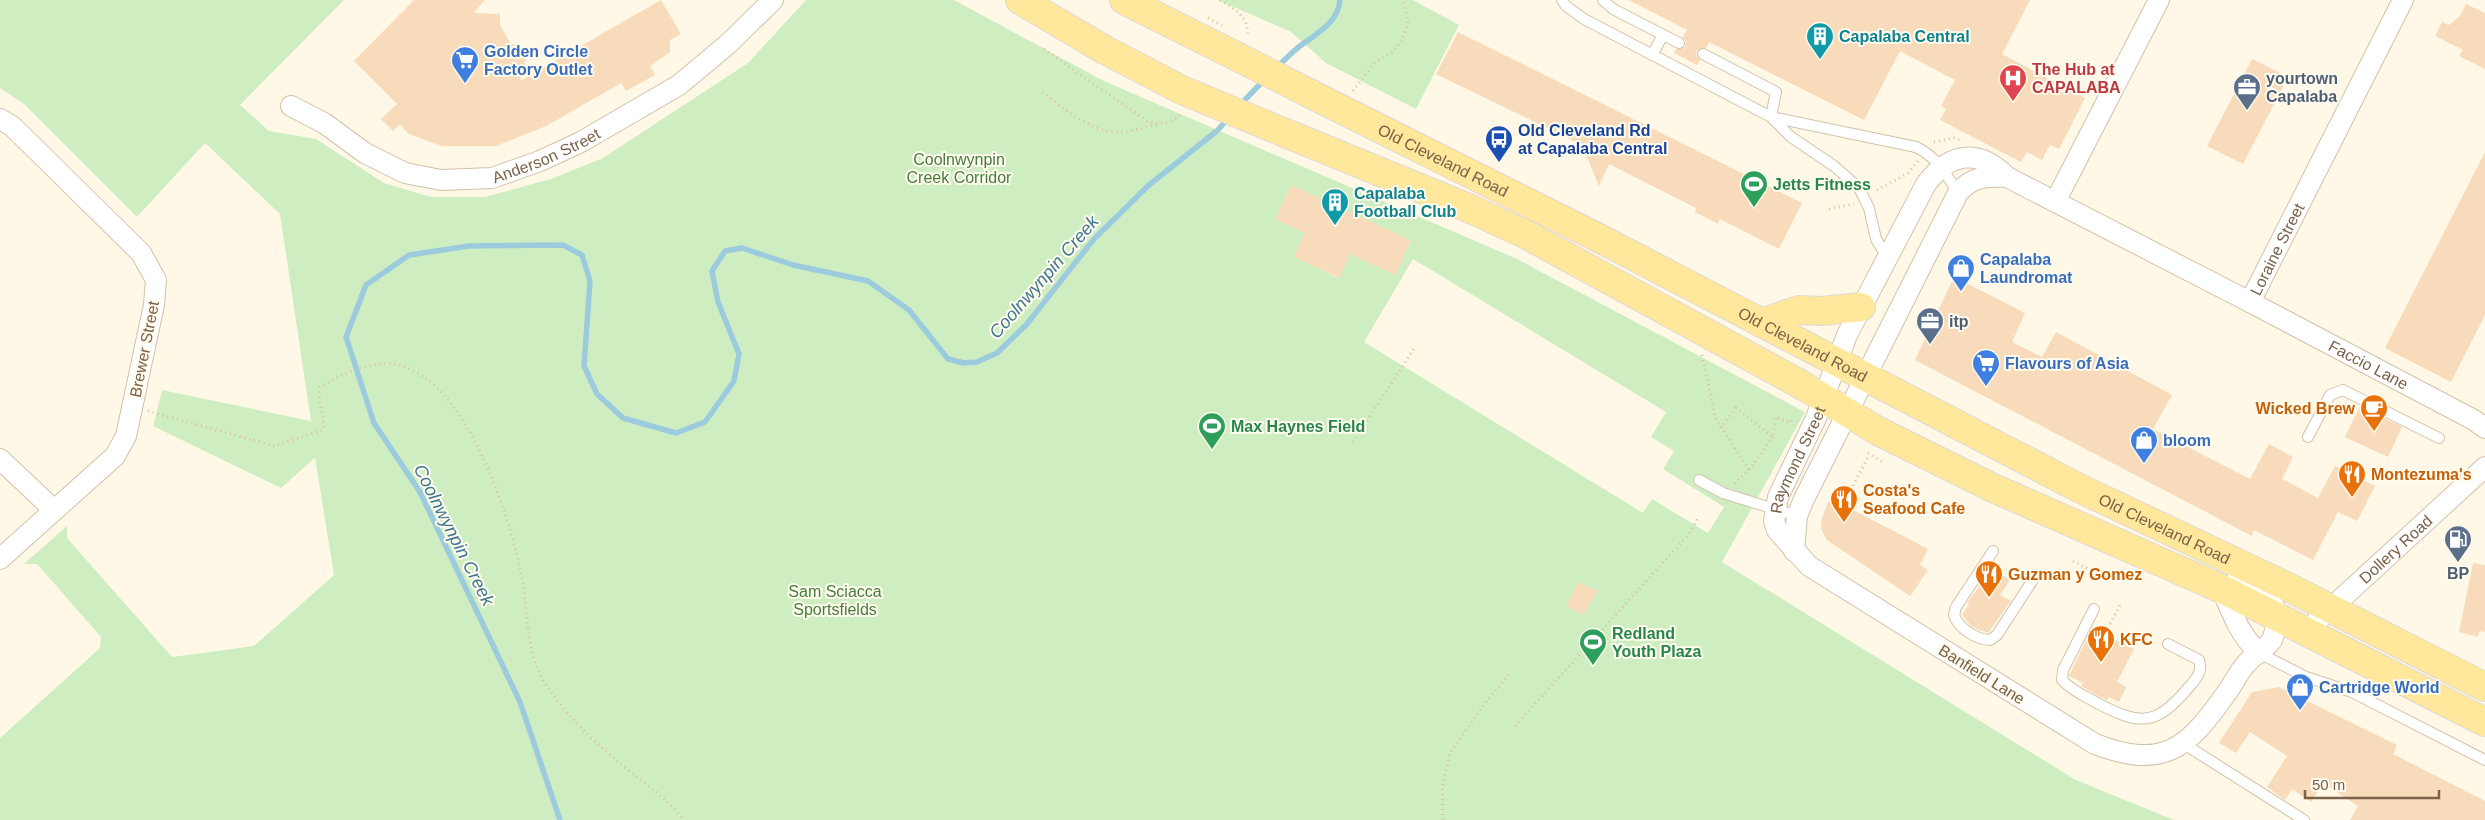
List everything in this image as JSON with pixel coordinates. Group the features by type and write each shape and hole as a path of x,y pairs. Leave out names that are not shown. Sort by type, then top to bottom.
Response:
{"main road":[{"name":"Old Cleveland Road","path":"1020,0 1060,12 1182,90 1473,210 1527,235 1847,414 1977,480 2276,615 2485,722"},
{"name":"Old Cleveland Road","path":"1124,0 1595,236 1836,363 2127,512 2331,609 2485,687"},
{"path":"1761,323 1798,310 1822,311 1861,307"}],"street":[{"name":"Anderson Street","path":"292,106 324,123 365,153 405,173 441,180 492,178 540,162 581,142 679,85 728,44 773,0"},
{"path":"2055,202 2159,0"},
{"name":"Loraine Street","path":"2055,202 2250,302 2403,0"},
{"name":"Brewer Street","path":"0,119 12,126 142,253 156,280 154,305 133,406 126,436 115,456 0,559"},
{"name":"Raymond Street","path":"1794,551 1777,530 1774,521 1775,509 1782,485 1811,429 1836,363 1861,307 1926,184 1941,167 1964,157 1983,160 1996,166 2007,177 2055,202"},
{"name":"Raymond Street","path":"1794,551 1797,516 1958,193 1965,185 1981,177 2007,177"},
{"name":"Faccio Lane","path":"2250,302 2474,420 2485,428"},
{"path":"0,459 54,510"},
{"name":"Dollery Road","path":"2307,630 2485,467"},
{"path":"2127,512 2260,588 2269,597 2276,615"},
{"name":"Banfield Lane","path":"1794,551 1809,566 2096,744 2136,756 2152,755 2184,744 2200,728 2247,662 2272,640 2276,615"},
{"name":"Old Cleveland Road","path":"2222,589 2233,618 2246,640 2259,653"}],"lane":[{"path":"1562,0 1566,6 1584,19 1771,116 1916,147 1926,152 1941,167 1958,193"},
{"path":"1603,0 1612,9 1680,43"},
{"path":"1652,55 1663,35"},
{"path":"1703,54 1776,92 1771,116"},
{"path":"1771,116 1791,137 1834,166 1860,188 1869,208 1876,239 1888,257"},
{"path":"2308,437 2330,395 2342,390 2438,438"},
{"path":"1699,480 1723,494 1797,516"},
{"path":"1993,551 1956,607 1954,615 1961,626 1981,638 1994,638 2036,575"},
{"path":"2094,609 2063,670 2062,680 2069,688 2118,714 2136,719 2159,715 2177,701 2197,677 2201,666 2199,660 2168,644"},
{"name":"Old Cleveland Road","path":"2259,653 2309,678 2352,692 2485,760"},
{"path":"2184,744 2304,820"}],"path":[{"path":"1353,91 1375,62 1391,53 1402,41 1408,22 1403,0"},
{"path":"1044,92 1057,103 1090,124 1114,132 1160,124"},
{"path":"1877,190 1908,174 1920,159"},
{"path":"1829,209 1854,204"},
{"path":"1353,442 1415,347"},
{"path":"1702,352 1715,417 1720,428 1748,470"},
{"path":"133,406 274,446 323,430 325,421 318,394 320,387 334,379 380,363 399,365 422,376 445,397 465,424 485,458 511,534 521,573 530,649 544,682 566,710 598,744 664,797 684,820"},
{"path":"1720,428 1736,408 1773,437"},
{"path":"1723,494 1748,470 1773,437 1776,417 1790,423 1795,416"},
{"path":"1846,498 1868,454"},
{"path":"1515,726 1690,534 1698,518"},
{"path":"2073,561 2100,575"},
{"path":"2103,637 2120,605"},
{"path":"1443,820 1442,788 1450,753 1486,702 1512,672"}],"green space":[{"path":"0,0 344,0 240,105 269,131 316,139 384,183 431,197 485,197 551,179 603,158 748,63 806,0 954,0 1104,81 1517,259 1805,412 1722,562 2076,780 2174,820 0,820 0,738 100,648 101,637 37,564 24,564 67,526 67,538 172,657 254,646 334,575 315,458 281,488 153,426 162,390 311,421 280,214 205,143 137,217 24,104 0,88","holes":["1291,185 1411,241 1395,274 1350,254 1338,278 1294,257 1305,233 1275,219","1413,259 1666,412 1651,437 1674,451 1663,469 1724,507 1708,533 1652,499 1643,513 1364,342"]},
{"path":"1218,0 1413,0 1459,25 1416,109 1326,63 1291,32"}],"building":[{"path":"414,0 485,0 473,13 500,14 500,25 510,43 528,51 520,81 661,0 681,34 670,40 670,52 650,66 655,75 626,91 621,83 546,126 496,146 442,146 409,134 400,124 393,131 381,119 397,104 354,61"},
{"name":"Capalaba Central","path":"1629,0 2030,0 2002,54 2085,98 2059,149 2050,145 2042,160 2027,152 2021,162 1940,120 1946,109 1941,106 1955,80 1900,51 1864,120 1709,42 1706,48 1697,50 1696,55 1700,60 1697,65 1674,53 1676,49 1685,47 1686,42 1683,37 1687,30"},
{"path":"2466,4 2485,13 2485,69 2459,56 2463,50 2435,36 2442,22 2449,25 2460,16"},
{"path":"1458,32 1802,203 1779,249 1720,219 1718,224 1695,212 1696,208 1609,164 1599,186 1582,145 1436,74"},
{"name":"yourtown Capalaba","path":"2252,59 2288,77 2243,164 2207,146"},
{"path":"2485,152 2485,315 2451,382 2385,348"},
{"name":"Capalaba Football Club","path":"1291,185 1411,240 1395,275 1350,254 1339,278 1294,257 1305,233 1275,219"},
{"path":"1954,277 2025,313 2012,342 2042,357 2056,332 2172,395 2153,429 2250,479 2269,444 2293,457 2282,479 2318,498 2335,466 2375,486 2357,521 2338,512 2313,560 2254,530 2252,536 1915,360"},
{"name":"Wicked Brew","path":"2360,406 2402,427 2388,457 2345,437"},
{"path":"1834,500 1928,549 1920,565 1928,570 1910,596 1827,540 1821,529 1822,518 1828,502 1832,504"},
{"path":"2473,563 2485,565 2485,632 2479,631 2478,637 2459,632"},
{"name":"Guzman y Gomez","path":"1993,568 2010,580 2000,595 2011,601 1988,633 1972,627 1962,615 1969,604 1967,603"},
{"path":"1578,582 1597,591 1584,615 1566,606"},
{"name":"KFC","path":"2090,632 2105,638 2108,636 2134,649 2117,682 2126,687 2119,702 2109,697 2107,700 2100,697 2081,686 2083,683 2069,676"},
{"path":"2279,687 2397,745 2393,754 2485,801 2485,820 2350,820 2358,806 2323,783 2311,802 2292,789 2285,800 2267,787 2287,756 2250,732 2236,753 2219,743 2252,692"}],"waterway":[{"name":"Coolnwynpin Creek","path":"1277,67 1297,48 1326,27 1335,15 1340,0"},
{"name":"Coolnwynpin Creek","path":"1239,106 1265,79"},
{"name":"Coolnwynpin Creek","path":"560,820 520,702 420,492 374,423 346,337 366,285 409,255 469,246 563,245 582,255 590,281 584,366 597,394 623,418 676,433 705,422 734,381 739,354 718,302 712,271 725,251 742,248 793,265 868,281 909,310 948,359 964,363 977,362 997,353 1026,325 1094,239 1149,185 1218,130 1229,117"}],"place":[{"name":"Capalaba Central","path":"1820,60"},
{"name":"Golden Circle Factory Outlet","path":"465,84"},
{"name":"The Hub at CAPALABA","path":"2013,102"},
{"name":"yourtown Capalaba","path":"2247,111"},
{"name":"Old Cleveland Rd at Capalaba Central","path":"1499,163"},
{"name":"Jetts Fitness","path":"1754,208"},
{"name":"Capalaba Football Club","path":"1335,226"},
{"name":"Capalaba Laundromat","path":"1961,292"},
{"name":"itp","path":"1930,345"},
{"name":"Flavours of Asia","path":"1986,387"},
{"name":"Wicked Brew","path":"2374,432"},
{"name":"Max Haynes Field","path":"1212,450"},
{"name":"bloom","path":"2144,464"},
{"name":"Montezuma's","path":"2352,498"},
{"name":"Costa's Seafood Cafe","path":"1844,523"},
{"name":"BP","path":"2458,563"},
{"name":"Guzman y Gomez","path":"1989,598"},
{"name":"KFC","path":"2101,663"},
{"name":"Redland Youth Plaza","path":"1593,666"},
{"name":"Cartridge World","path":"2300,711"}],"park label":[{"name":"Coolnwynpin Creek Corridor","path":"959,168"},
{"name":"Sam Sciacca Sportsfields","path":"835,600"}]}
